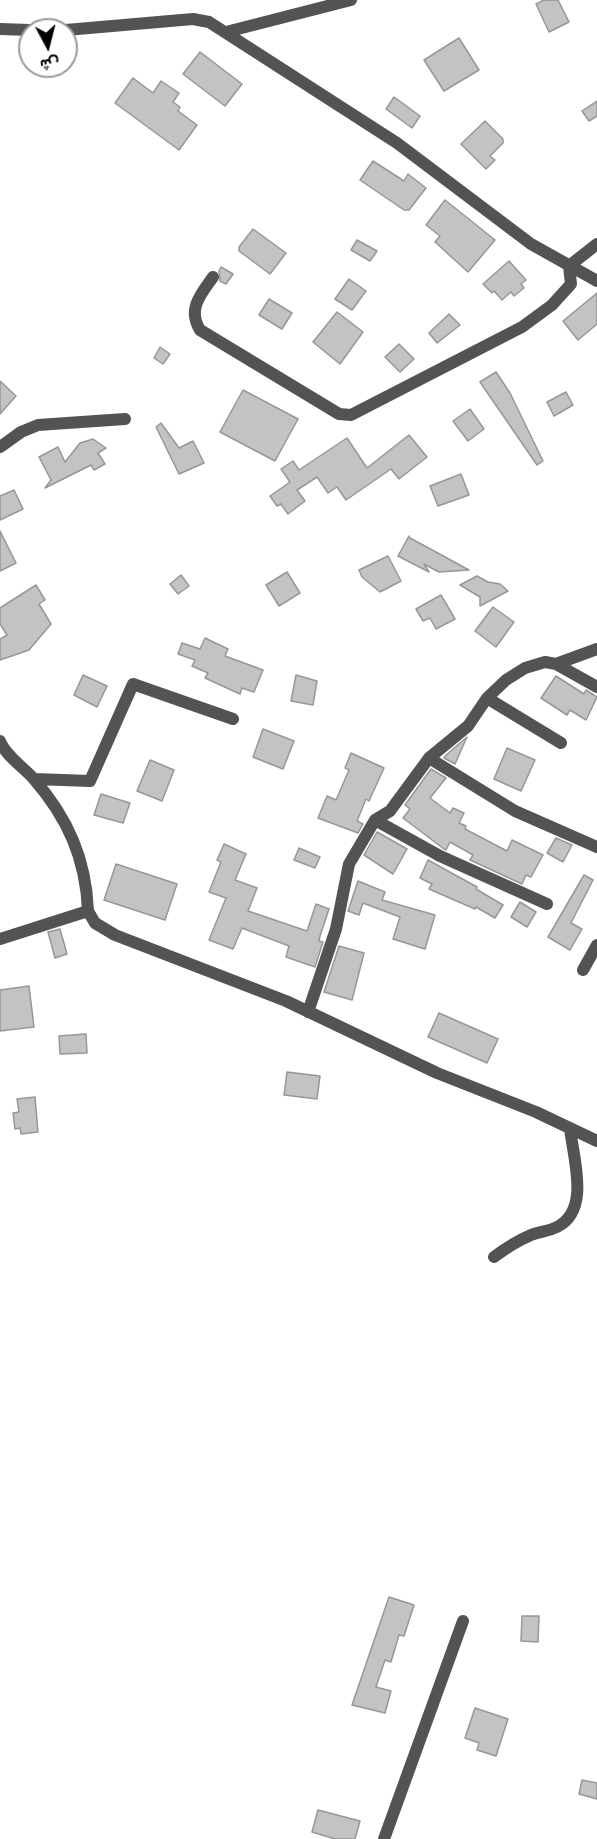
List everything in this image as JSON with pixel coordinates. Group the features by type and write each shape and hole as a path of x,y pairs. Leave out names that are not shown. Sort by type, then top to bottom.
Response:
{"street":[{"path":"225,32 351,0"},
{"path":"78,29 193,19 209,22 398,143 531,244 597,280"},
{"path":"0,29 18,30"},
{"path":"568,266 597,244"},
{"path":"213,278 196,302 194,315 200,330 339,414 351,415 522,327 552,305 571,284 568,266"},
{"path":"0,447 21,432 39,425 125,419"},
{"path":"556,664 597,649"},
{"path":"308,1012 336,929 349,864 375,820 390,811 429,758 468,726 487,698 506,680 525,668 545,662 556,664 597,687"},
{"path":"34,779 90,781 133,684 233,719"},
{"path":"487,698 561,742"},
{"path":"0,741 45,792 76,845 83,865 88,911 95,923 115,935 308,1012 437,1073 597,1141"},
{"path":"429,758 515,811 597,847"},
{"path":"375,820 440,856 547,904"},
{"path":"0,939 88,911"},
{"path":"584,970 597,945"},
{"path":"494,1257 516,1241 556,1228 571,1218 576,1208 577,1190 570,1128"},
{"path":"384,1839 463,1621"}],"building":[{"path":"544,0 558,0 569,22 549,32 536,4"},
{"path":"459,38 479,70 444,91 424,60"},
{"path":"200,52 242,84 225,106 183,74"},
{"path":"133,78 153,93 161,81 179,93 173,102 180,107 178,111 197,125 179,150 115,103"},
{"path":"394,97 420,116 412,128 386,109"},
{"path":"597,101 597,116 589,121 582,111"},
{"path":"485,121 503,139 503,143 490,156 495,160 486,169 461,144"},
{"path":"373,161 404,181 408,174 426,188 409,210 404,210 360,180"},
{"path":"445,200 495,240 468,272 435,242 440,236 426,225"},
{"path":"253,229 286,253 270,274 239,251 239,247"},
{"path":"357,240 377,251 370,261 351,250"},
{"path":"509,261 526,280 521,284 524,288 514,296 511,292 502,300 483,284"},
{"path":"221,267 233,274 226,284 220,281"},
{"path":"349,279 366,291 352,310 335,299"},
{"path":"597,293 597,324 578,340 563,321"},
{"path":"269,299 292,313 282,329 259,315"},
{"path":"337,312 363,332 340,364 313,342"},
{"path":"449,314 460,325 437,343 429,333"},
{"path":"399,344 414,359 400,372 385,357"},
{"path":"160,347 170,354 163,364 154,358"},
{"path":"496,372 510,393 543,461 537,465 480,382"},
{"path":"0,381 16,396 0,414"},
{"path":"243,390 298,419 275,461 220,432"},
{"path":"566,392 573,405 554,416 547,402"},
{"path":"470,409 484,429 468,441 453,421"},
{"path":"161,423 179,448 193,441 204,463 179,474 156,427"},
{"path":"409,435 427,457 399,479 391,469 346,500 337,487 328,493 317,477 297,490 305,501 288,514 281,504 277,506 270,496 290,482 281,469 293,461 299,470 347,438 367,468"},
{"path":"93,439 106,448 98,453 105,464 94,470 91,465 45,488 51,480 39,457 58,447 65,462 80,443"},
{"path":"461,474 469,495 438,506 430,486"},
{"path":"14,490 23,509 0,520 0,496"},
{"path":"0,531 16,563 0,571"},
{"path":"409,536 469,570 439,572 424,564 429,572 398,556"},
{"path":"388,556 401,581 380,592 362,577 359,570"},
{"path":"287,572 300,593 279,606 266,585"},
{"path":"181,575 189,586 178,594 170,584"},
{"path":"477,576 488,582 500,584 508,591 480,606 480,597 460,585"},
{"path":"36,585 45,600 39,604 51,624 29,650 0,660 0,639 7,635 0,624 0,608"},
{"path":"441,595 455,619 436,629 430,618 423,621 416,609"},
{"path":"493,607 514,622 496,647 475,631"},
{"path":"205,638 228,649 225,656 263,670 254,692 242,688 240,694 205,678 208,673 192,666 195,660 178,654 182,643 200,649"},
{"path":"83,675 107,686 97,707 74,695"},
{"path":"296,675 317,681 313,705 291,701"},
{"path":"556,676 584,694 586,690 597,697 586,720 570,710 567,715 541,698"},
{"path":"263,729 294,741 283,769 253,757"},
{"path":"467,737 455,764 444,758 446,755"},
{"path":"507,748 535,760 521,791 494,779"},
{"path":"351,753 384,768 369,801 366,799 357,821 363,824 358,833 318,818 327,796 336,800 349,770 345,768"},
{"path":"150,760 174,770 162,801 137,791"},
{"path":"431,769 446,778 430,798 450,813 453,808 464,813 459,823 466,826 465,829 507,851 512,840 543,855 531,877 526,875 522,884 470,860 473,855 450,842 446,850 403,818 410,809 405,805"},
{"path":"101,794 130,803 123,823 94,815"},
{"path":"377,832 407,849 393,874 364,855"},
{"path":"556,838 572,845 563,862 547,853"},
{"path":"224,844 246,854 235,880 257,888 248,911 307,931 316,904 329,909 320,936 319,941 323,942 315,967 286,957 289,946 242,928 233,949 209,940 226,898 209,892 221,862 217,860"},
{"path":"299,848 320,857 315,868 294,860"},
{"path":"428,860 477,887 476,889 503,905 495,918 476,907 475,909 429,889 432,884 420,878"},
{"path":"116,864 177,884 165,920 104,900"},
{"path":"584,875 593,880 571,923 582,929 570,950 548,937"},
{"path":"358,881 385,892 382,900 435,915 425,949 393,939 400,917 363,903 359,915 348,911"},
{"path":"520,902 536,912 527,927 511,917"},
{"path":"60,929 67,954 55,958 48,932"},
{"path":"339,946 364,953 352,1000 324,992"},
{"path":"29,986 34,1027 0,1031 0,990"},
{"path":"439,1013 498,1039 487,1063 428,1037"},
{"path":"86,1034 87,1053 60,1054 59,1036"},
{"path":"287,1072 320,1076 317,1099 284,1095"},
{"path":"35,1097 38,1132 21,1134 20,1128 15,1129 13,1113 19,1112 17,1099"},
{"path":"389,1597 414,1605 404,1636 399,1635 391,1662 385,1660 376,1687 391,1691 385,1713 352,1705"},
{"path":"522,1616 539,1616 538,1642 521,1641"},
{"path":"475,1708 508,1719 496,1756 477,1750 479,1743 465,1738"},
{"path":"582,1780 597,1783 597,1799 579,1794"},
{"path":"318,1810 360,1821 355,1839 335,1839 312,1832"}]}
